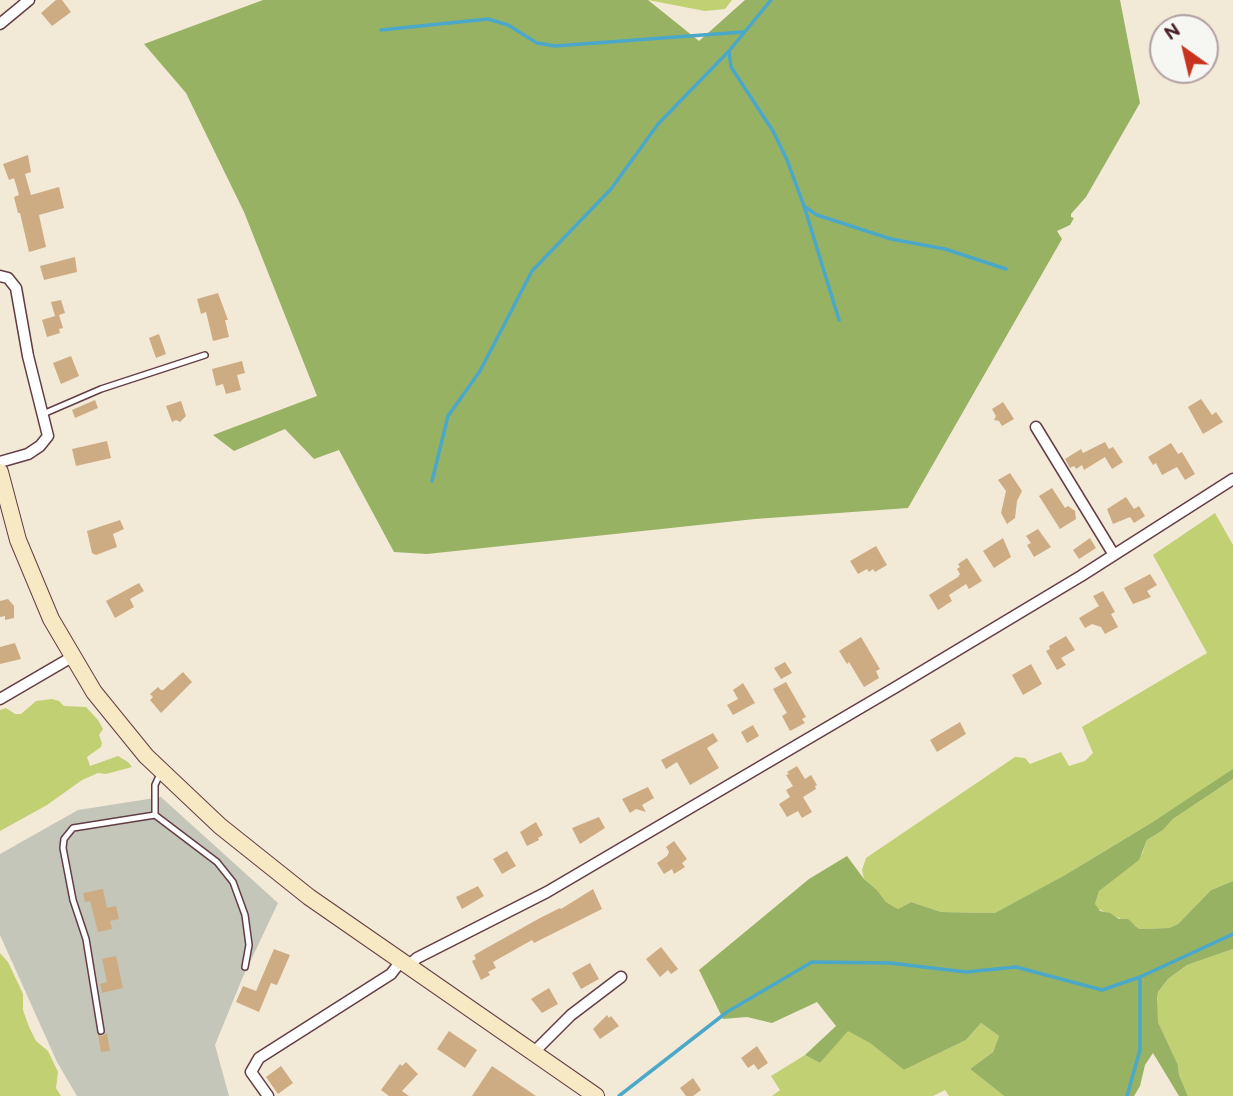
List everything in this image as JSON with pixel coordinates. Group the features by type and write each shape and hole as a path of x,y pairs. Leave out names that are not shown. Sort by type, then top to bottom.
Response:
{"street":[{"path":"0,24 29,0"},
{"path":"0,276 8,278 16,288 27,356 48,436 28,454 0,462"},
{"path":"1036,427 1114,555"},
{"path":"0,472 18,540 30,573 72,657 118,723 161,771 250,851 309,897 596,1096"},
{"path":"268,1096 251,1072 258,1058 404,964 547,892 878,698 1114,555 1233,479"},
{"path":"0,699 72,657"},
{"path":"533,1053 571,1015 621,977"}],"lane":[{"path":"43,414 101,389 205,355"},
{"path":"156,815 155,785 161,771"},
{"path":"102,1031 86,939 73,900 62,848 64,839 73,828 156,815 217,862 233,882 245,915 248,932 245,967"}],"shaded area":[{"path":"161,797 278,903 215,1045 229,1096 77,1096 57,1062 0,935 0,854 78,810"}],"green space":[{"path":"263,0 648,0 699,41 745,0 1120,0 1140,103 1086,197 1071,214 1074,218 1070,225 1057,231 1062,239 908,508 755,519 427,554 394,552 339,450 314,459 285,429 234,451 213,435 317,396 244,212 186,93 144,44"},
{"path":"648,0 732,0 725,9 705,11"},
{"path":"1215,513 1233,545 1233,770 1065,875 996,913 941,912 911,902 898,909 886,902 864,879 862,870 866,858 1015,757 1025,758 1030,764 1061,752 1069,766 1085,761 1093,753 1082,727 1207,653 1153,555"},
{"path":"52,699 64,706 86,707 98,720 103,729 99,735 102,743 101,747 87,757 90,766 118,756 132,767 106,774 98,773 82,780 47,805 0,831 0,710 6,708 15,714 21,714 36,701"},
{"path":"1233,769 1233,779 1147,840 1139,860 1099,891 1095,904 1100,911 1119,919 1128,919 1139,929 1169,928 1178,924 1211,890 1233,881 1233,949 1187,965 1168,979 1158,992 1158,1022 1178,1065 1179,1075 1188,1096 1179,1096 1153,1053 1145,1065 1140,1086 1134,1096 1004,1096 970,1069 993,1052 999,1036 981,1023 966,1040 904,1070 870,1043 848,1031 820,1063 805,1055 836,1026 817,1002 772,1023 747,1017 723,1019 699,970 809,879 847,856 886,902 898,909 911,902 941,912 995,913 1151,823"},
{"path":"1233,779 1233,881 1211,890 1178,924 1169,928 1139,929 1096,908 1099,891 1142,854 1147,840"},
{"path":"1233,949 1233,1096 1188,1096 1179,1075 1178,1065 1158,1022 1158,992 1168,979 1187,965"},
{"path":"0,953 8,962 23,994 23,1010 29,1027 36,1041 48,1051 58,1072 56,1088 61,1096 0,1096"},
{"path":"981,1023 999,1036 993,1052 970,1069 1004,1096 949,1096 945,1090 933,1096 772,1096 780,1090 771,1076 805,1055 820,1063 848,1030 869,1042 904,1070 966,1040"}],"building":[{"path":"56,0 62,0 71,12 52,26 41,13"},
{"path":"28,155 31,172 25,174 31,195 59,187 64,208 39,215 46,247 29,252 14,197 19,195 14,178 9,180 3,164"},
{"path":"75,257 77,272 44,280 40,266"},
{"path":"218,293 228,320 225,320 229,337 213,341 206,312 201,314 197,299"},
{"path":"61,300 65,313 59,315 63,328 59,329 60,333 47,337 42,320 55,316 51,302"},
{"path":"159,334 166,354 156,358 149,338"},
{"path":"71,356 79,376 61,384 53,363"},
{"path":"242,361 245,373 237,375 241,390 226,394 223,384 216,386 212,369"},
{"path":"1201,399 1212,415 1216,412 1223,422 1203,434 1188,407"},
{"path":"95,400 98,408 75,418 72,410"},
{"path":"181,401 186,416 180,422 172,422 166,406"},
{"path":"1003,402 1014,419 1002,426 999,421 994,420 996,416 992,409"},
{"path":"107,441 111,458 76,466 72,449"},
{"path":"1105,442 1109,449 1113,447 1123,462 1112,469 1105,457 1084,470 1082,465 1076,469 1074,466 1070,468 1065,459 1081,449 1083,453"},
{"path":"1171,443 1178,454 1182,452 1195,474 1185,480 1177,467 1162,475 1156,463 1153,465 1148,457"},
{"path":"1010,473 1022,491 1017,501 1015,518 1007,524 1001,513 1006,491 998,480"},
{"path":"1052,488 1065,508 1068,506 1075,511 1076,519 1060,529 1039,496"},
{"path":"1126,497 1134,509 1139,506 1145,516 1134,523 1130,517 1113,524 1107,509"},
{"path":"120,520 124,529 113,534 117,547 96,555 92,553 87,531"},
{"path":"1038,529 1051,547 1034,557 1027,545 1031,543 1026,536"},
{"path":"1003,538 1011,557 994,568 983,551"},
{"path":"1090,538 1096,548 1079,559 1073,550"},
{"path":"876,546 887,565 875,572 873,569 869,572 867,569 858,574 850,561"},
{"path":"967,558 982,581 969,589 966,584 949,595 952,601 938,610 929,595 958,577 958,564"},
{"path":"1150,574 1157,585 1147,591 1151,597 1133,604 1124,588"},
{"path":"139,583 144,591 130,599 134,607 115,618 106,601"},
{"path":"1103,591 1115,612 1111,614 1118,627 1105,634 1101,627 1092,624 1085,628 1079,618 1099,606 1093,596"},
{"path":"8,599 14,606 14,618 5,620 5,616 0,617 0,601"},
{"path":"1066,636 1075,650 1061,658 1066,665 1057,670 1046,651 1050,649 1049,646"},
{"path":"861,637 880,669 876,671 879,678 864,687 839,651"},
{"path":"15,643 21,659 0,664 0,647"},
{"path":"785,662 792,673 781,679 774,668"},
{"path":"1031,664 1042,684 1023,695 1012,675"},
{"path":"183,672 192,682 161,713 150,700 153,697 150,694 158,687 163,690"},
{"path":"786,682 806,717 802,719 805,723 790,731 782,716 787,713 773,689"},
{"path":"743,683 755,703 733,715 727,705 738,699 733,690"},
{"path":"960,722 966,734 937,752 930,740"},
{"path":"753,725 759,736 747,743 741,732"},
{"path":"713,733 718,741 707,748 719,768 690,785 677,762 666,769 661,760"},
{"path":"797,766 805,779 811,775 817,785 816,789 803,797 812,812 802,818 798,811 787,817 779,804 790,797 786,790 793,786 786,775"},
{"path":"648,787 654,798 642,805 646,812 636,809 630,813 622,799"},
{"path":"599,817 605,828 580,844 572,828"},
{"path":"536,822 543,835 527,846 520,832"},
{"path":"674,841 687,859 682,863 685,867 674,874 672,869 664,874 657,863 667,856 669,852 666,847"},
{"path":"507,851 516,866 502,874 493,859"},
{"path":"478,886 484,896 462,909 456,897"},
{"path":"103,889 107,908 116,906 119,919 110,921 112,929 98,932 90,901 85,902 83,893"},
{"path":"593,889 602,909 534,943 532,940 493,962 496,968 481,980 472,961 476,959 474,955"},
{"path":"661,947 678,969 671,974 668,970 660,977 646,959"},
{"path":"274,949 290,955 277,985 271,983 259,1012 236,1002 243,986 256,991"},
{"path":"116,956 123,988 102,993 100,984 107,982 102,959"},
{"path":"590,963 599,979 581,989 572,973"},
{"path":"549,988 558,1004 542,1013 531,999"},
{"path":"607,1015 619,1026 600,1039 593,1029"},
{"path":"449,1031 477,1050 465,1068 437,1049"},
{"path":"107,1033 110,1051 101,1052 98,1035"},
{"path":"757,1046 768,1063 758,1070 754,1064 748,1068 741,1058"},
{"path":"406,1062 418,1074 402,1091 409,1096 389,1096 381,1090 400,1064 402,1066"},
{"path":"281,1066 293,1083 278,1094 266,1077"},
{"path":"492,1066 536,1096 472,1096"},
{"path":"693,1078 701,1090 693,1096 686,1096 680,1088"}],"waterway":[{"path":"432,481 448,416 480,371 532,271 611,189 658,124 729,51 771,0"},
{"path":"381,30 488,19 508,25 537,43 555,46 743,32"},
{"path":"729,52 731,67 773,131 787,160 839,320"},
{"path":"805,207 817,215 891,239 945,249 1006,269"},
{"path":"1127,1096 1140,1050 1140,977 1233,934"},
{"path":"619,1096 727,1012 812,962 890,963 966,972 1016,967 1102,990 1140,977"}]}
